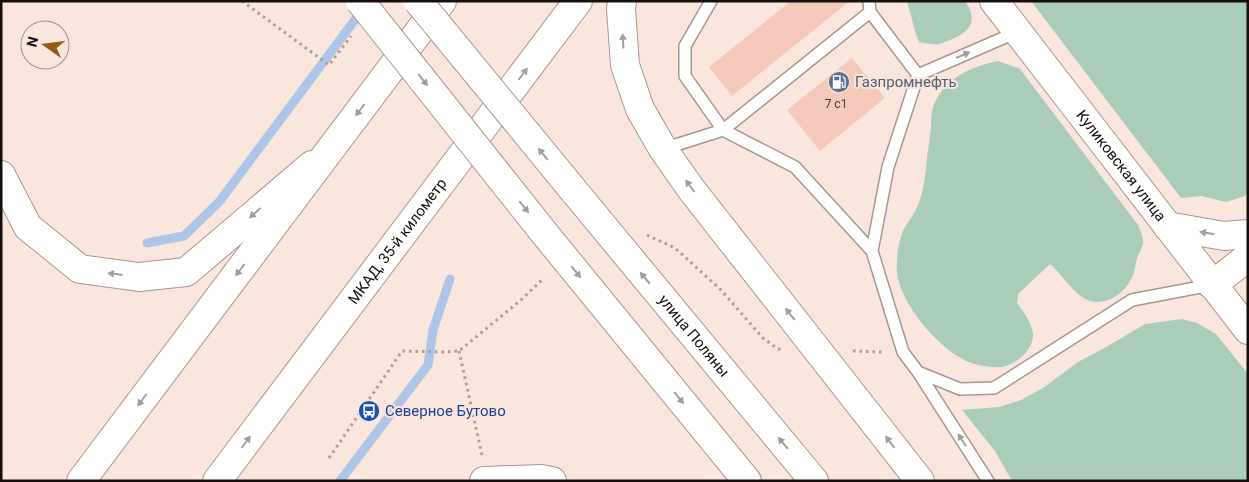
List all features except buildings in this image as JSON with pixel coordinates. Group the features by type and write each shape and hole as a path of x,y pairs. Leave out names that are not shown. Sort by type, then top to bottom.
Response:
{"main road":[{"path":"360,1 545,234 747,481"},
{"name":"улица Поляны","path":"418,1 814,481"},
{"path":"82,481 442,1"},
{"name":"МКАД, 35-й километр","path":"217,481 578,1"},
{"path":"622,1 625,65 640,110 662,149 691,189 920,481"},
{"name":"Куликовская улица","path":"994,1 1248,330"},
{"path":"1,175 28,227 80,269 139,277 186,272 332,148"},
{"path":"1167,226 1224,236 1248,234"},
{"path":"1212,285 1248,257"},
{"path":"486,480 541,479 552,481"}],"lane":[{"path":"712,1 685,46 684,76 723,130 795,167 872,251 903,352 918,372 988,481"},
{"path":"662,149 723,130 870,6 918,74"},
{"path":"872,251 888,167 918,74 1017,32"},
{"path":"918,372 960,388 994,388 1132,300 1212,285"}],"path":[{"path":"242,1 329,65"},
{"path":"329,458 402,351 459,351 521,300 549,273"},
{"path":"459,351 486,480"}],"green space":[{"path":"907,1 965,1 972,20 967,29 957,37 939,44 919,42"},
{"path":"1031,1 1248,1 1248,193 1245,196 1226,202 1201,196 1181,198"},
{"path":"998,61 1020,69 1138,225 1142,234 1143,246 1137,258 1131,280 1115,297 1101,302 1085,299 1075,292 1050,264 1018,294 1017,303 1032,328 1033,337 1029,348 1017,360 1007,365 988,367 963,359 937,340 915,314 906,299 900,285 897,267 901,236 917,208 922,194 933,107 944,88 959,75"},
{"path":"1182,319 1197,323 1216,334 1248,374 1248,481 1012,481 995,451 962,410 999,407 1021,400 1043,388 1078,362 1145,324"}],"waterway":[{"path":"147,243 184,236 219,202 363,9"},
{"path":"340,481 428,365 433,330 450,279"}],"place":[{"name":"Газпромнефть","path":"839,82"},
{"name":"Северное Бутово","path":"369,411"}]}
